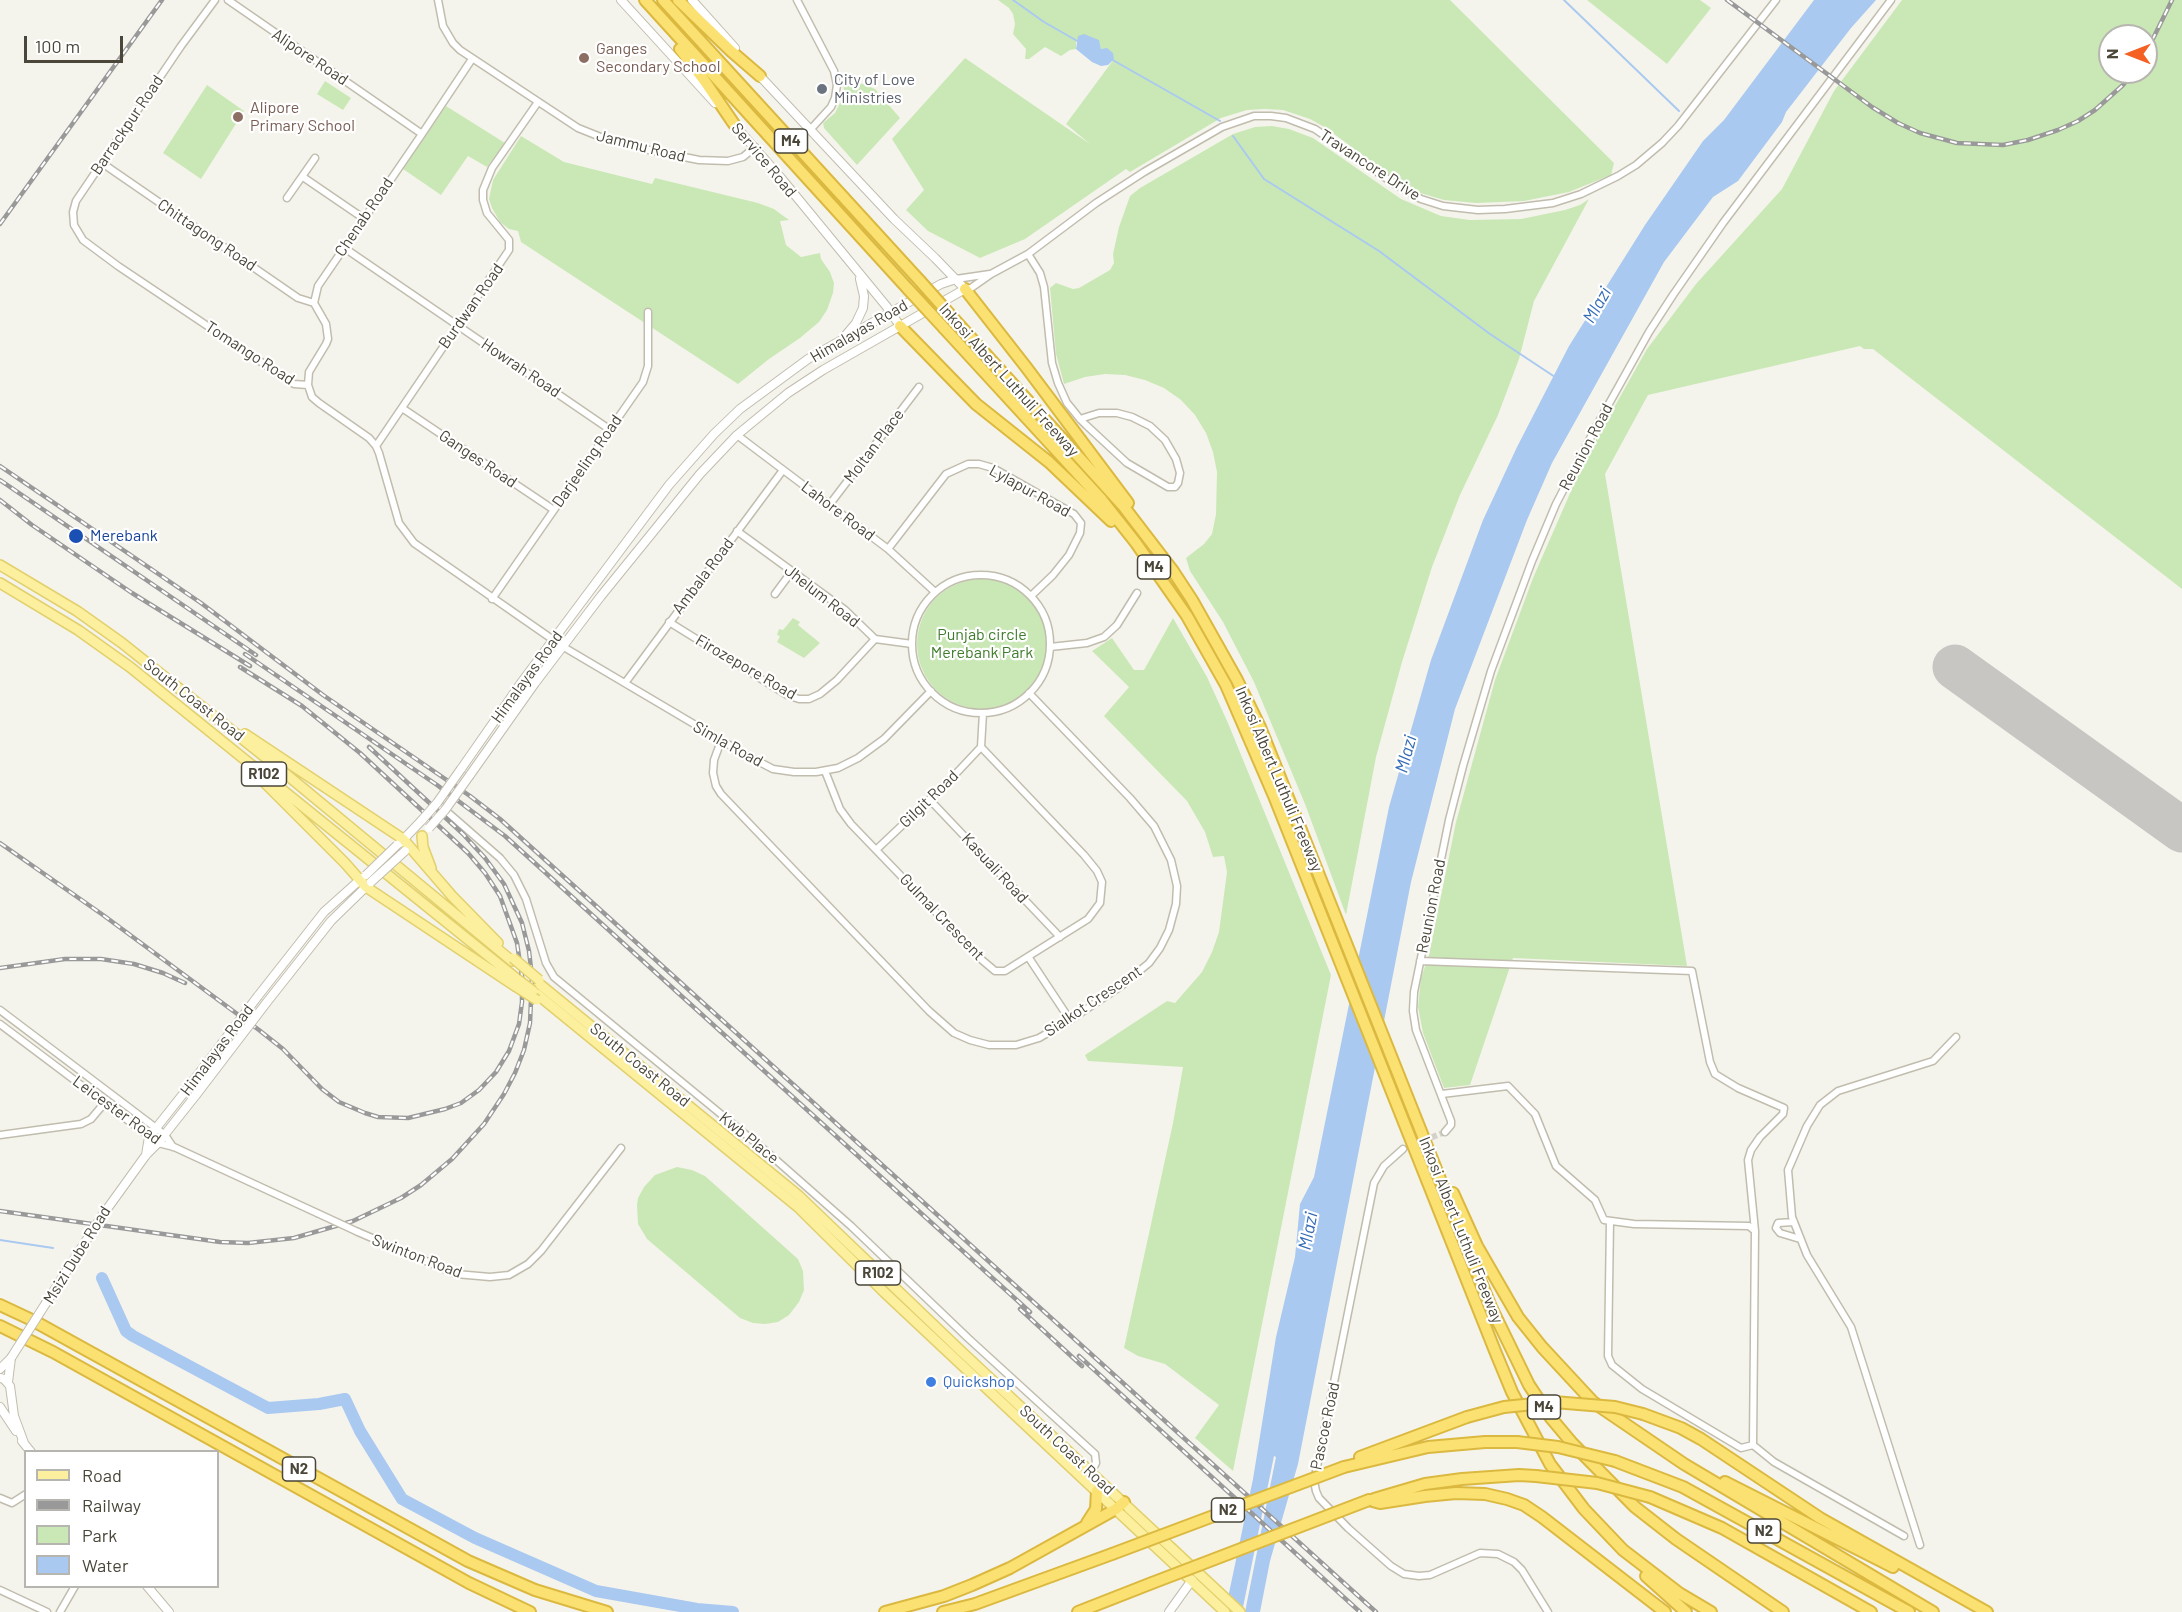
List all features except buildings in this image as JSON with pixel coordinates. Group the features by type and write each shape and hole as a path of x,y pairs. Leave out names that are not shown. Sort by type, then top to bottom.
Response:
{"highway":[{"name":"Inkosi Albert Luthuli Freeway","path":"645,0 1102,500 1182,608 1226,685 1251,740 1495,1351 1531,1430 1550,1464 1584,1509 1623,1550 1679,1593 1711,1612"},
{"name":"Inkosi Albert Luthuli Freeway","path":"663,0 1117,500 1173,571 1211,631 1260,727 1509,1347 1529,1385 1551,1418 1572,1443 1635,1507 1676,1539 1784,1612"},
{"path":"678,0 760,76"},
{"path":"655,11 674,42 734,124"},
{"path":"965,289 1107,474 1173,571"},
{"path":"900,326 976,404 1049,462 1136,543"},
{"path":"1417,1118 1434,1148 1477,1246 1518,1317 1542,1347 1593,1402 1627,1427 1707,1478 1934,1612"},
{"name":"N2","path":"0,1305 32,1320 468,1561 535,1590 607,1612"},
{"name":"N2","path":"0,1326 53,1352 469,1583 530,1612"},
{"path":"1344,1467 1368,1453 1467,1417 1504,1407 1554,1402 1615,1407 1681,1428 1701,1439 1830,1524 1987,1612"},
{"name":"N2","path":"943,1612 975,1604 1344,1467 1428,1447 1516,1442 1558,1447 1615,1461 1683,1487 1909,1612"},
{"name":"N2","path":"1078,1612 1369,1500 1425,1484 1519,1475 1597,1483 1650,1497 1722,1528 1871,1612"},
{"path":"1707,1478 1729,1483 1958,1600 1987,1612"},
{"path":"1085,1526 1096,1509 1097,1491"},
{"path":"1369,1500 1380,1503 1456,1493 1485,1494 1506,1498 1524,1505 1542,1517 1665,1612"},
{"path":"885,1612 944,1596 1010,1568 1120,1506"},
{"path":"1623,1550 1641,1572 1686,1612"}],"main road":[{"name":"South Coast Road","path":"0,565 94,623 170,680 513,960 566,1018 798,1208 1097,1491 1120,1506 1204,1584 1240,1612"},
{"path":"13,591 21,577"},
{"name":"South Coast Road","path":"0,584 78,630 161,692 516,982"},
{"path":"161,692 170,680"},
{"path":"229,727 246,734 400,842 434,874 513,960"},
{"path":"230,747 345,863 366,881 516,982 539,989"},
{"path":"422,836 423,847 434,874"},
{"name":"South Coast Road","path":"539,989 799,1196 1091,1472 1120,1506 1192,1580 1204,1584 1225,1612"}],"street":[{"name":"Barrackpur Road","path":"74,225 73,212 76,201 180,46 215,0"},
{"name":"Alipore Road","path":"228,0 422,134"},
{"name":"Jammu Road","path":"438,0 440,17 447,36 453,43 578,128 639,148 716,162 742,157 755,147"},
{"name":"Service Road","path":"621,0 755,147 891,312 900,326"},
{"path":"692,0 894,219 965,289"},
{"path":"797,0 834,71 837,85 831,106 810,130"},
{"name":"Travancore Drive","path":"1028,254 1096,203 1144,172 1222,127 1257,116 1286,118 1315,129 1407,192 1443,206 1478,210 1505,209 1545,204 1573,197 1618,176 1641,161 1662,143 1685,118 1776,0"},
{"name":"Reunion Road","path":"1420,961 1449,820 1476,718 1505,632 1556,504 1649,332 1673,295 1723,223 1891,0"},
{"name":"Chenab Road","path":"314,303 318,286 472,58"},
{"name":"Burdwan Road","path":"376,446 509,250 509,240 487,213 483,190 492,168 538,102"},
{"path":"287,198 315,158"},
{"name":"Chittagong Road","path":"102,163 298,298 314,303"},
{"path":"303,177 363,218"},
{"name":"Tomango Road","path":"74,225 84,240 118,266 294,384 308,385 312,397 318,403 369,438 376,446"},
{"name":"Howrah Road","path":"344,247 609,429"},
{"path":"1028,254 1040,273 1044,287 1052,363 1067,402 1080,419 1115,453 1139,471 1168,487 1178,483 1180,468 1172,450 1160,435 1145,423 1128,416 1111,413 1093,414 1080,419"},
{"name":"Himalayas Road","path":"149,1137 324,912 408,849 446,810 562,646 700,474 737,435 770,406 804,382 1028,254"},
{"name":"Himalayas Road","path":"158,1143 331,921 437,803 553,640 669,485 706,442 740,409 808,359 941,284 956,279 991,274"},
{"path":"841,340 856,322 863,308 863,287 859,275"},
{"path":"308,385 309,372 327,344 328,336 326,324 314,303"},
{"name":"Darjeeling Road","path":"492,599 639,389 647,371 648,312"},
{"name":"Moltan Place","path":"830,504 919,387"},
{"name":"Ganges Road","path":"402,408 554,510"},
{"name":"Lahore Road","path":"737,435 888,549 935,592"},
{"path":"376,446 399,523 408,536 492,599 553,640"},
{"name":"Lylapur Road","path":"888,549 946,474 969,464 993,468 1074,514 1081,523 1080,533 1069,555 1053,575 1031,596"},
{"name":"Ambala Road","path":"625,683 783,470"},
{"name":"Jhelum Road","path":"737,531 845,610 875,639 912,644"},
{"path":"775,594 792,571"},
{"path":"986,575 1012,582 1031,596 1047,622 1050,647 1049,658 1041,677 1029,693 1012,706 983,713 954,707 931,692 919,674 912,644 919,614 935,592 958,579 986,575"},
{"path":"1050,647 1087,644 1104,637 1117,625 1137,593"},
{"name":"Firozepore Road","path":"669,622 787,694 799,699 815,697 825,690 875,639"},
{"name":"Simla Road","path":"553,640 721,741 773,769 794,772 825,771 844,765 866,753 931,692"},
{"name":"Sialkot Crescent","path":"721,741 714,760 713,773 716,786 721,794 945,1027 970,1041 1002,1046 1022,1043 1039,1038 1070,1020 1121,986 1149,963 1163,943 1172,923 1176,904 1176,881 1168,853 1154,826 1029,693"},
{"path":"981,747 983,713"},
{"name":"Gulmal Crescent","path":"825,771 840,809 851,824 995,971 1005,971 1089,919 1098,908 1102,891 1100,877 1084,855 981,747"},
{"name":"Gilgit Road","path":"877,849 930,800 981,747"},
{"name":"Kasuali Road","path":"930,800 1060,937"},
{"name":"Kwb Place","path":"437,803 500,858 521,886 546,963 554,977 810,1189 1095,1454 1096,1463 1091,1472"},
{"path":"1029,958 1070,1020"},
{"path":"1445,1132 1451,1125 1451,1121 1415,1025 1413,1004 1420,961 1692,970 1710,1062 1715,1074 1738,1088 1784,1108 1783,1114 1760,1137 1751,1150 1748,1160 1755,1231 1753,1445"},
{"name":"Leicester Road","path":"0,1011 165,1135 174,1147"},
{"name":"Leicester Road","path":"0,1024 149,1137 158,1143 174,1147"},
{"path":"24,1042 30,1033"},
{"path":"1920,1545 1851,1327 1807,1255 1794,1222 1788,1170 1807,1126 1820,1105 1838,1090 1933,1061 1956,1037"},
{"path":"1442,1094 1508,1086 1535,1114 1556,1166 1595,1200 1604,1220 1634,1224 1749,1227 1755,1231"},
{"path":"0,1135 75,1126 91,1119 111,1095"},
{"name":"Msizi Dube Road","path":"146,1155 149,1137"},
{"name":"Msizi Dube Road","path":"0,1369 11,1358 102,1216 146,1155 158,1143"},
{"name":"Swinton Road","path":"174,1147 358,1232 456,1274 490,1278 509,1275 528,1264 621,1148"},
{"name":"Pascoe Road","path":"1403,1149 1384,1166 1374,1183 1314,1482 1316,1491 1319,1498 1348,1528 1391,1566 1404,1574 1430,1575 1480,1553 1498,1554 1514,1562 1522,1570 1548,1612"},
{"path":"1610,1221 1608,1356 1612,1365 1642,1389 1741,1448 1753,1445"},
{"path":"1794,1222 1778,1223 1776,1228 1780,1233 1800,1239"},
{"name":"Msizi Dube Road","path":"11,1358 4,1380 10,1391 14,1416 24,1443"},
{"path":"0,1402 7,1398 10,1391"},
{"path":"0,1407 29,1450"},
{"path":"1753,1445 1774,1462 1904,1536"},
{"path":"2,1499 12,1503 24,1495"},
{"path":"1169,1612 1192,1580"},
{"path":"60,1612 74,1588"},
{"path":"148,1588 169,1612"},
{"path":"0,1590 47,1612"}],"green space":[{"path":"998,0 1450,0 1614,163 1611,175 1569,192 1524,201 1476,203 1444,200 1403,185 1326,128 1310,119 1283,110 1247,110 1221,118 1130,172 1126,169 1025,239 980,258 928,231 906,210 924,190 892,139 965,58 1090,144 1066,124 1114,59 1101,49 1100,45 1076,41 1076,49 1061,56 1045,47 1029,59 1025,59 1026,49 1013,34 1015,24 1013,14"},
{"path":"1587,0 1700,0 1711,8 1667,64"},
{"path":"1902,0 2182,0 2182,589 1873,349 1864,349 1860,346 1648,395 1605,474 1687,966 1513,958 1470,1085 1444,1088 1423,1033 1418,1007 1421,978 1429,955 1456,822 1495,680 1533,578 1585,459 1647,349 1696,284 1782,189 1834,91"},
{"path":"325,81 351,98 343,110 317,94"},
{"path":"850,82 875,89 900,118 857,165 824,128 823,123 835,113 843,97 844,84"},
{"path":"207,85 244,111 201,179 163,153"},
{"path":"446,106 505,143 487,167 468,156 441,195 403,169"},
{"path":"1272,126 1289,129 1313,138 1401,199 1441,216 1470,220 1521,219 1565,210 1589,199 1534,301 1519,359 1498,415 1460,495 1432,567 1402,662 1376,757 1346,915 1305,804 1254,682 1223,622 1190,571 1186,558 1204,544 1212,534 1216,514 1217,472 1206,433 1195,415 1181,400 1164,388 1145,380 1125,375 1105,374 1085,377 1064,384 1056,354 1050,288 1056,283 1073,289 1079,288 1110,270 1114,263 1113,254 1119,227 1130,196 1233,134 1255,127"},
{"path":"521,136 564,162 652,184 655,178 774,209 789,220 780,221 786,245 801,257 820,253 821,259 830,272 834,283 827,310 819,322 800,338 738,384 521,242 518,231 509,229 500,222 489,199 493,180"},
{"name":"Punjab circle Merebank Park","path":"982,579 1007,584 1028,598 1042,619 1047,644 1042,669 1028,690 1007,704 982,709 957,704 936,690 922,669 917,644 922,619 936,598 957,584"},
{"path":"793,618 800,622 798,625 820,643 804,658 777,642 780,636 777,635 779,629 783,630"},
{"path":"1173,618 1207,677 1228,723 1331,975 1233,1471 1195,1438 1219,1405 1165,1364 1138,1356 1124,1348 1183,1067 1088,1061 1085,1055 1167,1001 1175,1003 1202,972 1219,932 1227,872 1224,856 1213,857 1205,832 1187,801 1104,716 1129,687 1092,651 1112,638 1134,670 1144,670"},
{"path":"677,1167 705,1176 798,1259 803,1271 804,1290 799,1302 789,1315 778,1322 765,1324 753,1323 740,1318 647,1239 638,1224 638,1198 655,1175"}],"water":[{"name":"Mlazi","path":"1814,0 1876,0 1851,28 1786,112 1782,122 1738,181 1713,197 1664,262 1552,463 1527,520 1455,709 1411,882 1298,1464 1270,1561 1260,1612 1245,1612 1276,1457 1274,1456 1242,1612 1225,1612 1253,1479 1276,1337 1295,1257 1300,1204 1314,1177 1389,807 1431,660 1483,520 1517,447 1569,346 1645,225 1703,141 1724,120"},
{"path":"1084,34 1099,40 1101,49 1107,48 1113,53 1114,59 1108,65 1101,66 1092,62 1076,49 1078,36"}],"waterway":[{"path":"1013,0 1044,22 1079,42"},
{"path":"1564,0 1679,111"},
{"path":"1111,59 1220,121"},
{"path":"1233,136 1264,179 1379,251 1490,334 1555,377"},
{"path":"0,1240 53,1248"},
{"path":"102,1278 126,1331 268,1408 319,1404 345,1399 360,1431 402,1499 475,1538 596,1591 697,1609 733,1612"}],"runway":[{"path":"1955,667 2182,830"}],"tunnel":[{"path":"1423,1141 1445,1132"}],"railway":[{"path":"0,224 162,0"},
{"path":"1727,0 1872,107 1920,133 1957,143 2003,145 2058,130 2095,110 2124,84"},
{"path":"2158,29 2172,0"},
{"path":"0,466 201,603 323,695 500,819 1376,1612"},
{"path":"0,480 256,655"},
{"path":"0,500 32,525 132,593 250,666"},
{"path":"245,654 437,785 505,836 1030,1312"},
{"path":"0,843 103,915 259,1030 283,1049 322,1089 339,1102 378,1117 408,1118 461,1103 479,1090 496,1072 509,1051 519,1024 522,1002 522,976 517,943 500,896 468,853 360,753 302,706 240,667"},
{"path":"0,1211 220,1242 248,1243 294,1238 353,1221 401,1198 421,1185 452,1159 484,1124 515,1073 524,1050 530,1023 532,977 522,923 504,884 485,858 463,834 369,747"},
{"path":"0,968 65,959 101,959 134,964 185,983"},
{"path":"1020,1309 1082,1366"},
{"path":"1079,1356 1360,1612"}],"place":[{"name":"Ganges Secondary School","path":"584,58"},
{"name":"City of Love Ministries","path":"822,89"},
{"name":"Alipore Primary School","path":"238,117"},
{"name":"Merebank","path":"76,536"},
{"name":"Quickshop","path":"931,1382"}]}
